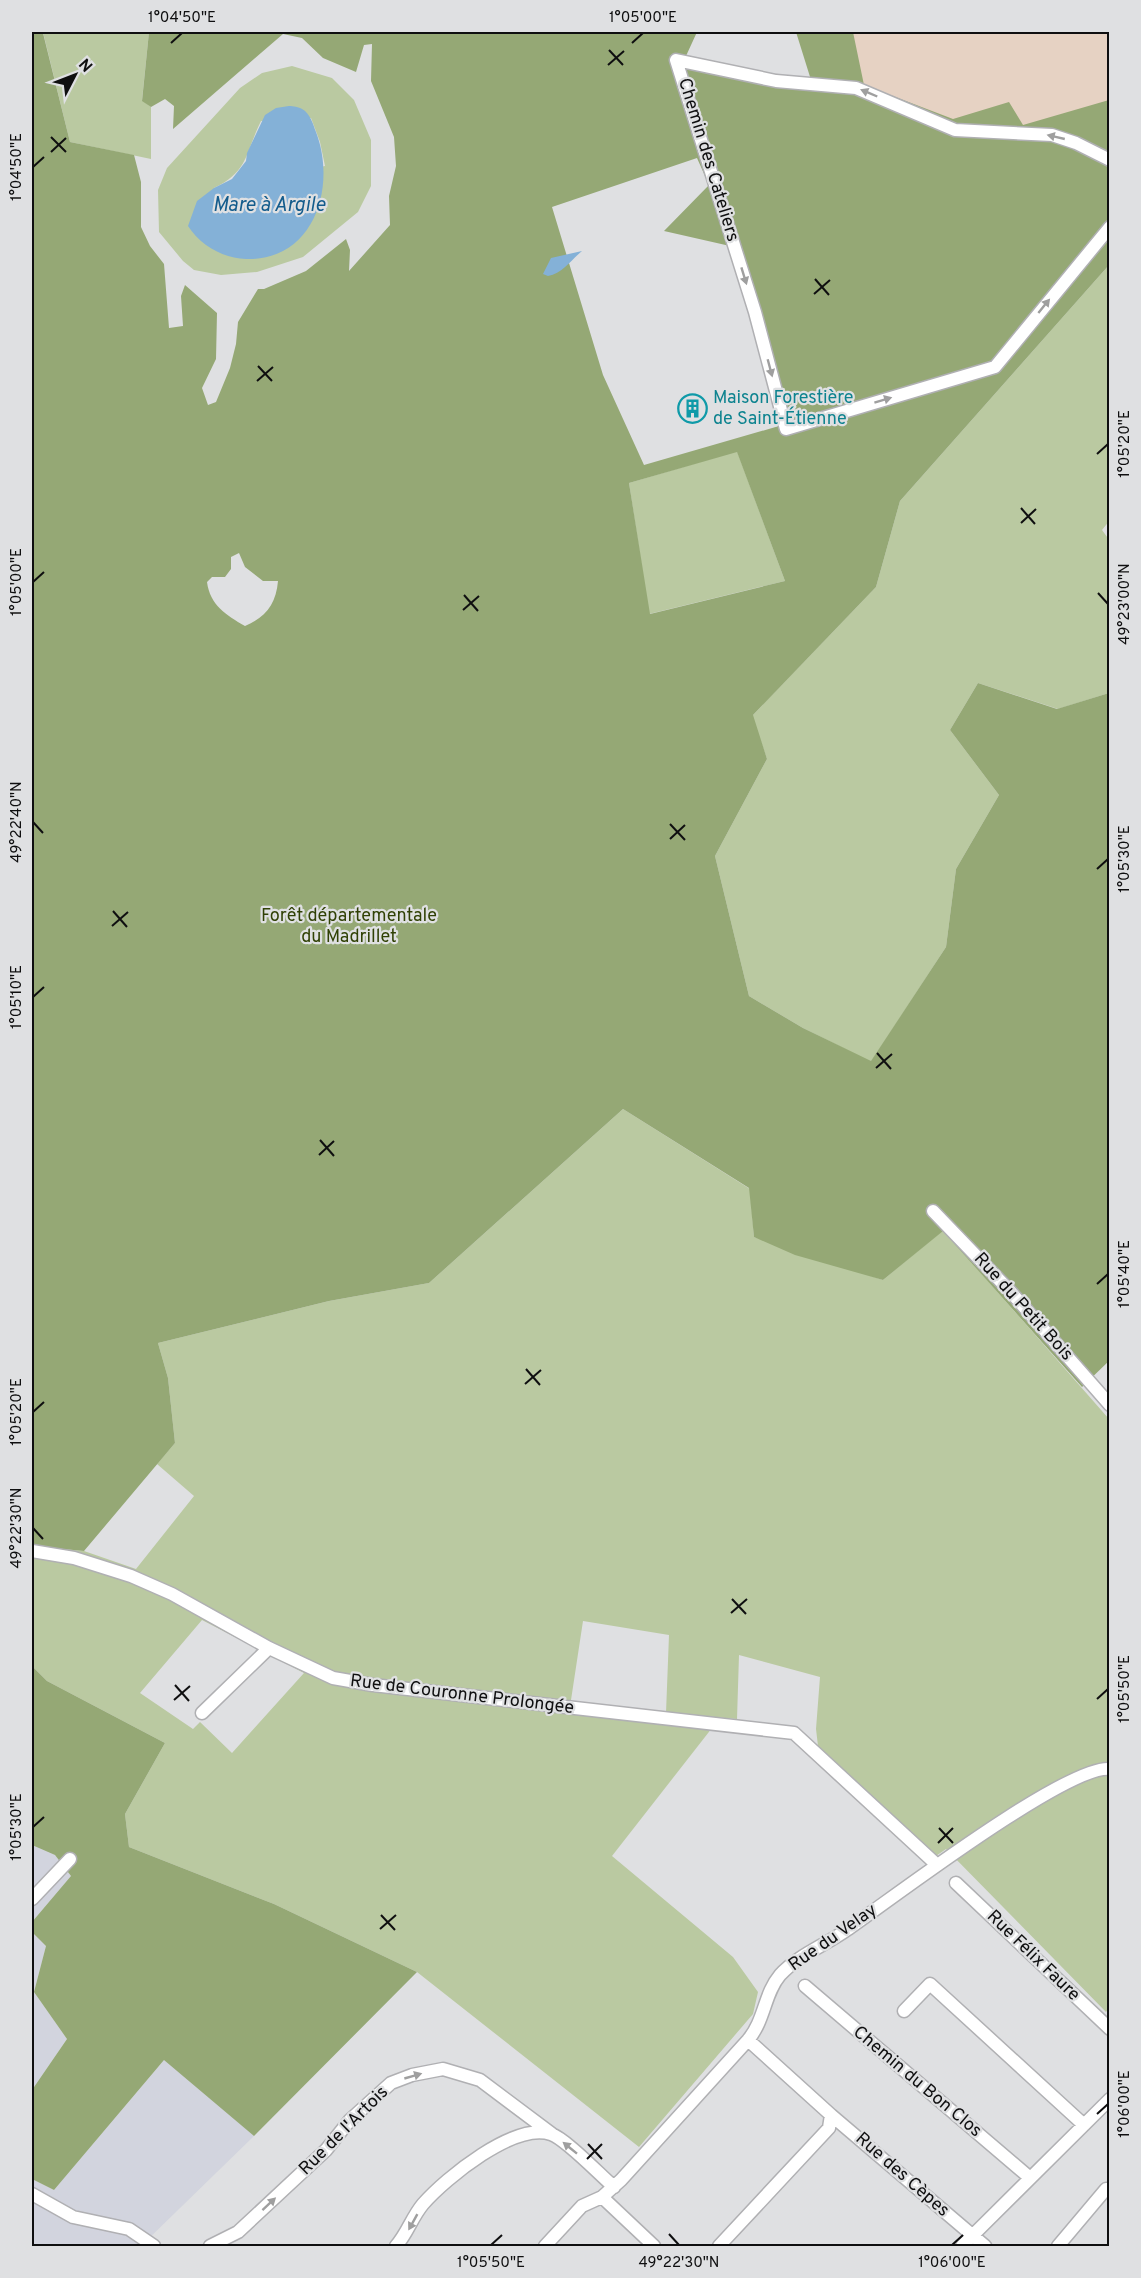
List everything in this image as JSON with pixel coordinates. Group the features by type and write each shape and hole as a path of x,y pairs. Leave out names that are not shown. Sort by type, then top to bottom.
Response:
{"street":[{"name":"Chemin des Cateliers","path":"1110,160 1076,143 1052,135 955,130 856,88 776,81 676,60 755,312 786,429 995,367 1110,227"},
{"name":"Rue du Petit Bois","path":"933,1211 1009,1290 1110,1405"},
{"name":"Rue de Couronne Prolongée","path":"32,1551 74,1558 131,1576 172,1594 269,1648 333,1678 794,1733 936,1864"},
{"path":"202,1713 269,1648"},
{"name":"Rue du Velay","path":"545,2247 582,2206 602,2197 614,2187 748,2040 763,2018 772,1988 780,1976 936,1864 1077,1777 1106,1768"},
{"path":"32,1899 70,1859"},
{"name":"Rue Félix Faure","path":"956,1883 1110,2029"},
{"path":"904,2011 930,1984 1083,2125"},
{"name":"Chemin du Bon Clos","path":"805,1986 1029,2177"},
{"name":"Rue des Cèpes","path":"748,2040 831,2115 985,2247"},
{"name":"Rue de l'Artois","path":"210,2247 227,2243 326,2150 350,2120 391,2083 412,2075 443,2069 480,2080 552,2134 614,2187"},
{"path":"963,2247 1029,2177 1110,2099"},
{"path":"720,2246 829,2128 831,2115"},
{"path":"396,2247 422,2206 458,2172 496,2146 534,2132 552,2134"},
{"path":"1058,2247 1106,2189 1110,2189"},
{"path":"32,2193 73,2217 129,2229 154,2247"},
{"path":"602,2197 654,2247"}],"shaded area":[{"path":"848,32 1109,32 1109,104 1024,128 953,120 863,86"},
{"path":"32,1845 55,1855 71,1876 32,1922"},
{"path":"32,1932 46,1946 34,1992 67,2039 32,2090"},
{"path":"165,2059 254,2136 142,2245 32,2246 32,2179 54,2190"}],"green space":[{"name":"Forêt départementale du Madrillet","path":"32,32 46,32 43,33 70,142 134,155 141,182 141,227 150,246 164,264 169,328 183,326 181,296 185,285 217,313 216,359 202,388 208,405 216,402 230,368 238,322 258,289 264,289 306,271 346,239 350,250 349,271 390,225 389,196 396,166 394,137 371,81 372,44 364,45 356,72 323,58 302,38 283,34 173,129 174,106 165,99 151,107 142,101 149,32 697,32 686,56 777,76 811,80 796,32 853,32 864,85 953,119 1009,102 1023,125 1109,100 1109,265 900,501 876,587 753,715 767,759 715,856 749,996 803,1028 871,1061 946,947 956,869 999,795 950,730 978,683 1057,709 1109,693 1110,1360 1082,1387 943,1231 883,1280 795,1255 754,1237 749,1188 623,1109 429,1283 329,1301 158,1343 168,1378 175,1443 84,1551 32,1546","holes":["697,158 709,185 664,231 730,246 757,337 779,426 644,465 603,375 552,207","737,452 785,581 650,614 629,483","239,553 245,567 263,581 278,581 269,609 245,626 225,613 215,603 207,582 212,577 225,577 231,569 231,557"]},
{"path":"43,32 149,32 142,100 151,107 151,159 70,142"},
{"path":"292,66 332,78 354,100 371,140 371,186 358,212 303,257 257,272 221,275 194,270 183,261 159,232 158,190 167,168 240,88 262,73","holes":["311,118 320,142 325,166 214,188 225,182 240,168 261,121"]},
{"path":"1109,265 1110,520 1102,530 1110,541 1109,693 1058,709 978,683 950,730 999,795 956,869 946,947 871,1062 803,1028 749,996 715,856 767,759 752,716 876,587 900,501"},
{"path":"737,451 785,581 649,614 629,483"},
{"path":"623,1109 750,1189 754,1237 883,1280 943,1230 1109,1419 1109,2008 1106,2012 946,1849 933,1858 818,1746 816,1729 820,1677 739,1655 737,1719 666,1713 669,1635 583,1621 571,1700 572,1714 712,1728 612,1856 733,1957 758,1992 753,2014 639,2147 417,1972 274,1904 129,1847 125,1814 165,1743 47,1681 32,1666 32,1546 84,1551 136,1569 194,1496 157,1464 175,1443 168,1378 158,1343 329,1301 429,1283","holes":["202,1620 304,1673 232,1753 200,1722 193,1729 140,1693"]},
{"path":"32,1666 47,1681 165,1743 125,1814 129,1847 274,1904 417,1972 254,2136 164,2060 54,2190 32,2179 32,2090 67,2039 34,1992 46,1946 32,1932 32,1922 71,1876 55,1855 32,1845"}],"water":[{"name":"Mare à Argile","path":"289,106 301,108 309,116 322,153 321,197 314,217 304,234 289,248 269,256 246,259 213,250 188,226 197,201 214,188 232,179 246,161 247,153 265,115 276,108"},
{"path":"582,251 558,272 548,276 543,274 551,258"}],"place":[{"name":"Maison Forestière de Saint-Étienne","path":"692,408"}]}
